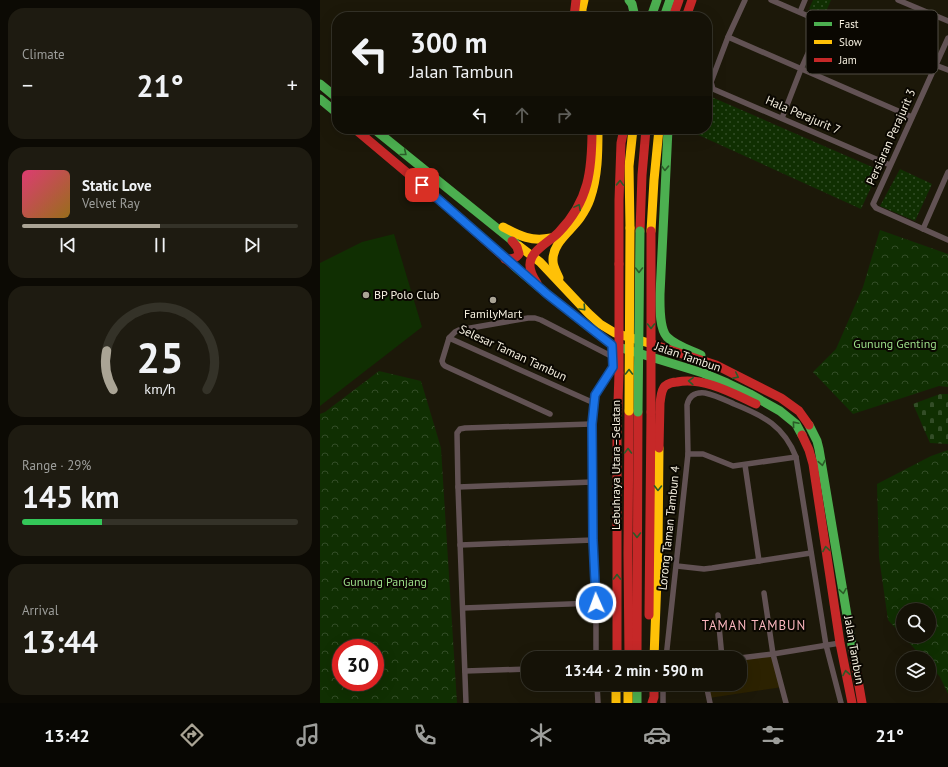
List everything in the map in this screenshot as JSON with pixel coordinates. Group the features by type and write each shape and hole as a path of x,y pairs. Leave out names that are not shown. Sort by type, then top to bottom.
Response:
{"main road":[{"path":"574,12 576,0"},
{"path":"582,12 584,0"},
{"path":"630,0 634,12"},
{"path":"653,12 657,0"},
{"path":"666,12 670,0"},
{"path":"675,12 679,0"},
{"path":"688,12 692,0"},
{"path":"691,12 692,0"},
{"path":"320,84 332,94"},
{"path":"320,99 332,105"},
{"path":"320,99 332,110"},
{"name":"Jalan Tambun","path":"361,134 546,294 612,345 715,378 750,394 780,411 796,424 809,450 813,464 840,643 852,703"},
{"path":"369,134 383,147 389,158"},
{"name":"Jalan Tambun","path":"380,134 472,209 532,255 600,324 615,333 661,346 716,365 781,398 799,411 808,422 817,441 822,464 862,703"},
{"path":"546,294 534,278 531,271 530,263 532,255 559,232 575,213 583,197 587,186 592,134"},
{"path":"564,288 555,270 553,258 554,252 561,240 581,217 590,200 596,170 598,134"},
{"path":"616,651 619,200 622,134"},
{"name":"Lebuhraya Utara–Selatan","path":"632,134 629,172 637,651"},
{"name":"Lebuhraya Utara–Selatan","path":"629,651 628,554 642,175 646,134"},
{"path":"649,651 651,231 655,159 658,134"},
{"path":"667,134 660,304 661,323 667,337 707,357 716,365"},
{"path":"472,209 529,239 543,240 553,238"},
{"path":"505,259 512,260 519,254 517,248 507,235"},
{"path":"654,651 658,551 660,403 663,389 666,384 677,381 694,381 724,390 767,408 780,411"},
{"path":"616,691 616,703"},
{"path":"628,691 628,703"},
{"path":"637,691 637,703"},
{"path":"649,691 650,703"},
{"path":"650,703 654,696 654,691"}],"street":[{"path":"745,0 728,37 806,71"},
{"path":"772,0 806,15"},
{"path":"800,12 805,0"},
{"path":"898,0 922,10"},
{"path":"938,17 948,21"},
{"name":"Hala Perajurit 7","path":"712,79 728,37"},
{"name":"Persiaran Perajurit 3","path":"938,60 948,38"},
{"path":"782,118 806,58"},
{"path":"938,66 948,70"},
{"path":"813,74 912,117"},
{"name":"Persiaran Perajurit 3","path":"923,229 876,208 874,202 932,74"},
{"name":"Hala Perajurit 7","path":"712,86 713,89 890,165"},
{"path":"948,172 946,183 923,229 948,240"},
{"name":"Selesar Taman Tambun","path":"594,403 449,338 459,330 534,318 549,324 613,357"},
{"path":"449,338 442,362 445,366 550,414"},
{"path":"596,651 592,424 595,395 613,367 612,345"},
{"name":"Lorong Taman Tambun 4","path":"667,651 688,454 687,405 689,399 693,394 701,392 705,393 748,410 771,422 785,436 796,458"},
{"path":"466,703 457,433 460,429 465,428 592,424"},
{"path":"688,454 703,454 732,466 796,458 826,645 841,703"},
{"path":"745,465 759,561"},
{"path":"458,487 592,482"},
{"path":"460,545 593,540"},
{"path":"677,566 704,569 811,553"},
{"path":"764,593 773,654 786,703"},
{"path":"463,608 596,603"},
{"path":"718,615 721,651"},
{"path":"747,657 840,643"},
{"path":"465,671 521,669"},
{"path":"597,691 598,703"},
{"path":"663,691 663,703"},
{"path":"707,691 710,703"}],"shaded area":[{"path":"772,654 783,687 709,698 708,691 747,691 747,657"}],"green space":[{"path":"813,0 831,0 827,10 809,9"},
{"path":"712,97 879,170 861,209 696,134 712,134"},
{"path":"900,169 932,184 915,221 880,206"},
{"name":"Gunung Genting","path":"880,230 948,254 948,387 939,386 853,414 813,372 836,349 863,287"},
{"name":"BP Polo Club","path":"394,234 422,327 320,406 320,263 362,242"},
{"name":"Gunung Panjang","path":"379,371 421,381 441,448 457,703 320,703 320,414 325,412"},
{"path":"940,394 948,394 948,444 930,443 913,404"},
{"path":"948,450 948,694 940,677 936,672 936,651 917,651 909,643 936,643 936,603 896,603 896,629 888,620 879,557 877,484 931,456"}],"traffic: fast":[{"path":"629,0 632,4 634,12"},
{"path":"653,12 657,0"},
{"path":"666,12 670,0"},
{"path":"320,84 332,94"},
{"path":"320,99 332,109"},
{"path":"380,134 519,246"},
{"path":"668,134 660,294 661,323 667,337 683,348 701,355"},
{"path":"638,412 640,231"},
{"path":"514,266 612,345 703,373 727,383 780,411 796,424 802,435"},
{"path":"809,425 817,441 819,449 853,651"},
{"path":"637,691 637,703"}],"traffic: slow":[{"path":"582,12 584,0"},
{"path":"559,278 553,261 554,255 559,243 580,218 590,199 596,173 598,134"},
{"path":"630,228 629,166 632,134"},
{"path":"651,231 659,134"},
{"path":"503,227 532,239 551,238"},
{"path":"629,411 630,228"},
{"path":"519,246 540,262 600,324 615,333 652,344"},
{"path":"654,651 658,551 659,448"},
{"path":"616,691 616,703"},
{"path":"628,691 628,703"}],"traffic: jam":[{"path":"575,12 576,0"},
{"path":"675,12 679,0"},
{"path":"688,12 692,0"},
{"path":"361,134 443,203 514,266"},
{"path":"537,283 530,267 532,257 534,253 556,235 569,220 583,197 587,184 591,158 592,134"},
{"path":"619,264 619,200 621,143 623,134"},
{"path":"640,231 642,175 646,134"},
{"path":"651,231 651,412"},
{"path":"505,259 515,258 519,254 517,247 512,241"},
{"path":"619,264 619,373"},
{"path":"652,344 716,365 781,398 799,411 809,425"},
{"path":"617,651 617,432 619,373"},
{"path":"659,448 661,396 665,386 670,383 687,381 708,384 728,391 756,404"},
{"path":"629,411 629,651"},
{"path":"637,651 638,412"},
{"path":"649,615 651,412"},
{"path":"802,435 809,450 813,464 840,643 852,703"},
{"path":"853,651 862,703"},
{"path":"652,703 654,691"}],"place":[{"name":"BP Polo Club","path":"366,295"},
{"name":"FamilyMart","path":"493,300"}],"district":[{"name":"TAMAN TAMBUN","path":"754,625"}],"route":[{"path":"422,185 505,259 612,345 613,367 595,395 592,424 593,540 596,603"}]}
